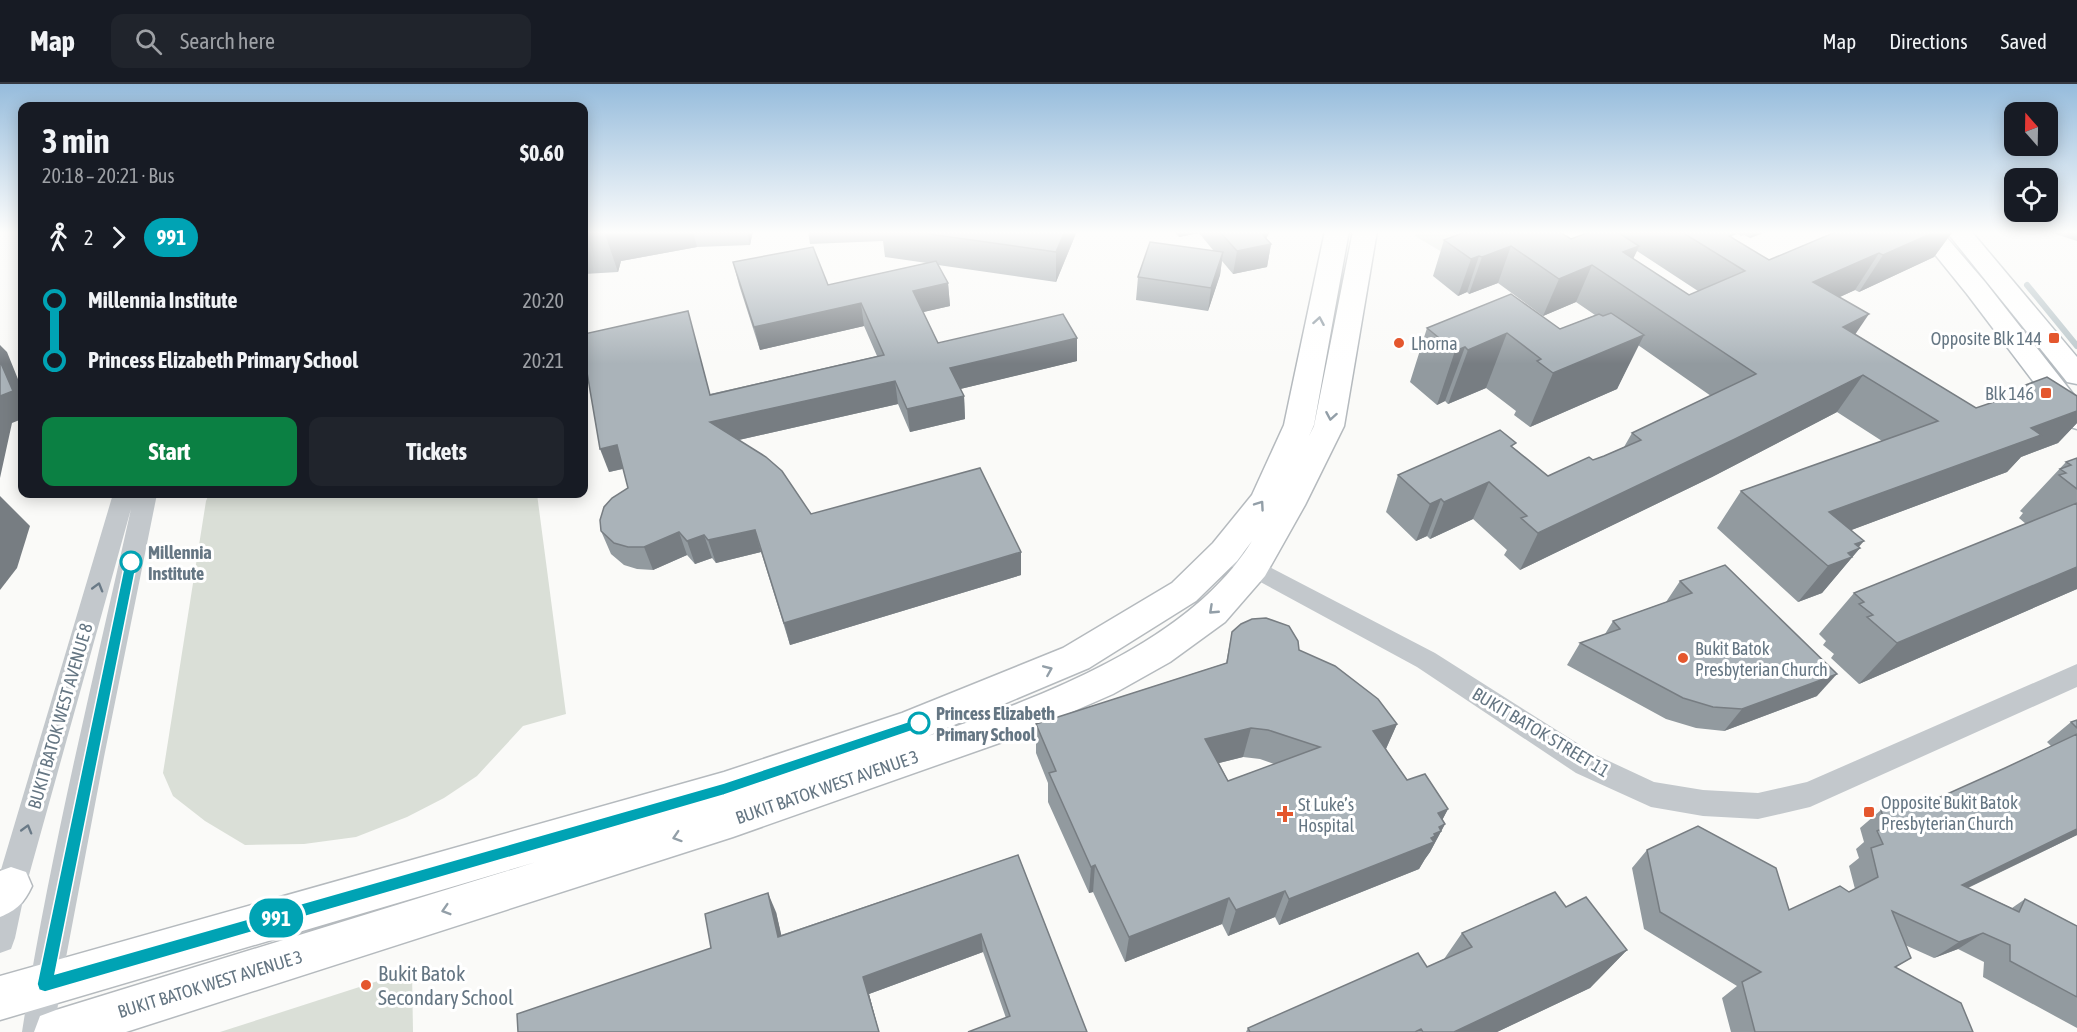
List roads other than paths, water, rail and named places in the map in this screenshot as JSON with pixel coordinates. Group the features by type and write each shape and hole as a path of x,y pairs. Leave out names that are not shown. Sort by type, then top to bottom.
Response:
{"main road":[{"name":"BUKIT BATOK WEST AVENUE 3","path":"56,1032 733,819 995,729 1100,683 1157,652 1213,612 1239,560 1299,424 1328,275"},
{"name":"BUKIT BATOK WEST AVENUE 3","path":"0,998 724,789 911,726 1076,658 1239,560 1289,505 1329,426 1357,275"},
{"path":"1965,275 2077,419"},
{"path":"1995,275 2077,375"}],"street":[{"name":"BUKIT BATOK WEST AVENUE 8","path":"0,938 5,891 123,498"},
{"name":"BUKIT BATOK WEST AVENUE 8","path":"38,1032 45,984 145,498"},
{"name":"BUKIT BATOK STREET 11","path":"1239,560 1426,660 1586,764 1651,794 1703,803 1758,806 1810,794 2077,675"}],"waterway":[{"path":"2027,285 2077,346"}],"place":[{"name":"Opposite Blk 144","path":"2054,338"},
{"name":"Lhorna","path":"1399,343"},
{"name":"Blk 146","path":"2046,393"},
{"name":"Millennia Institute","path":"131,562"},
{"name":"Bukit Batok Presbyterian Church","path":"1683,658"},
{"name":"Princess Elizabeth Primary School","path":"919,723"},
{"name":"Opposite Bukit Batok Presbyterian Church","path":"1869,812"},
{"name":"St Luke’s Hospital","path":"1285,814"},
{"name":"Bukit Batok Secondary School","path":"366,985"}]}
